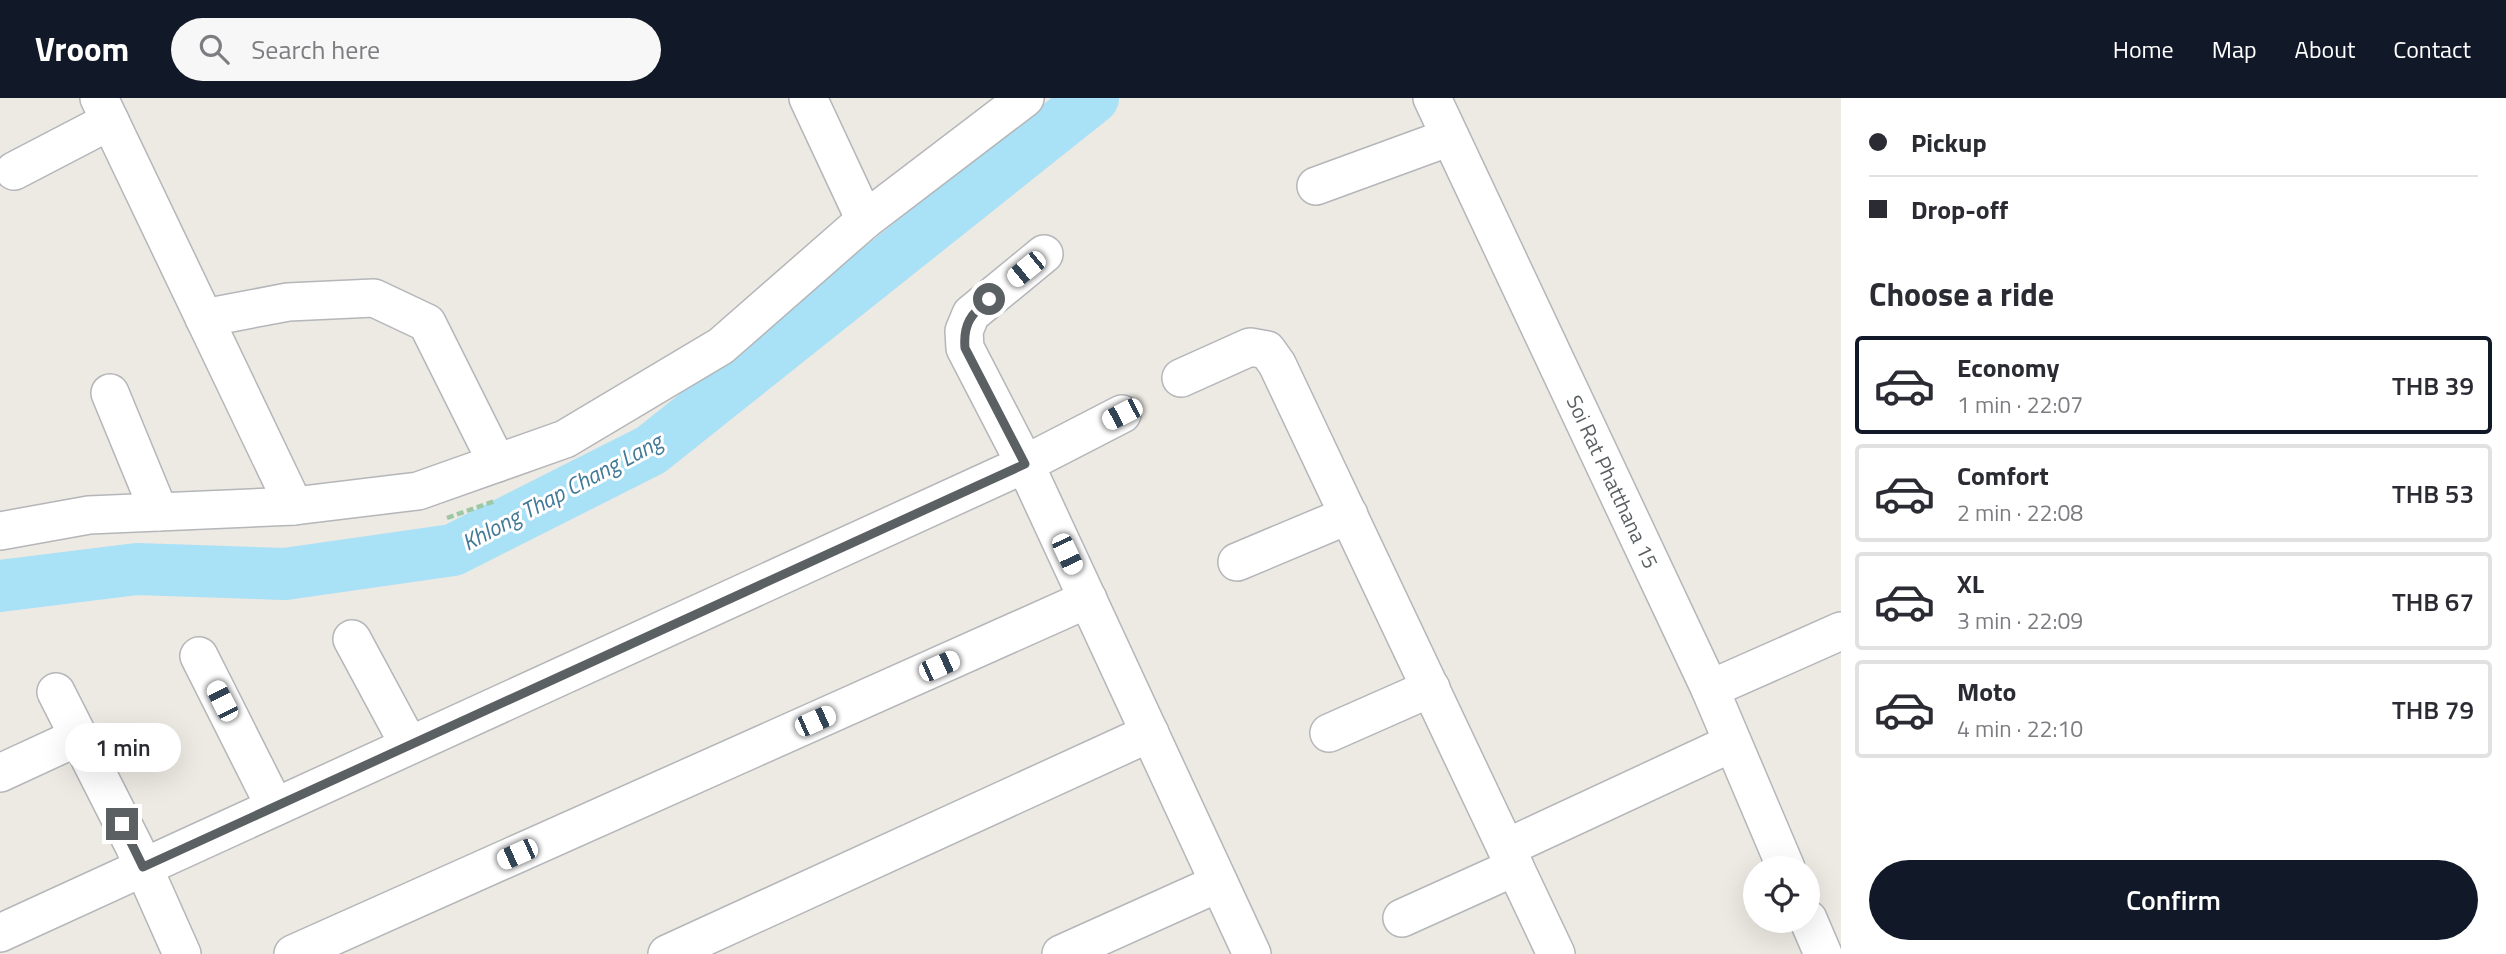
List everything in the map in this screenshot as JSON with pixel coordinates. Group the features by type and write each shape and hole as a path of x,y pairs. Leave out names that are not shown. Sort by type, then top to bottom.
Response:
{"street":[{"path":"808,98 865,220"},
{"path":"0,531 89,515 294,506 418,491 565,439 722,346 865,220 1025,98"},
{"name":"Soi Rat Phatthana 15","path":"1432,98 1710,689 1781,856"},
{"path":"14,171 104,109 294,506"},
{"path":"1316,186 1450,137"},
{"path":"1044,254 971,314 964,331 965,348 1025,464 1252,954"},
{"path":"204,318 288,302 374,298 427,323 497,463"},
{"path":"1181,378 1250,347 1267,350 1277,364 1556,954"},
{"path":"110,393 159,512"},
{"path":"0,933 1025,464 1122,414"},
{"path":"1237,562 1349,515"},
{"path":"293,954 1088,599"},
{"path":"1710,689 1841,631"},
{"path":"352,639 409,745"},
{"path":"199,656 275,807"},
{"path":"1329,733 1431,688"},
{"path":"56,691 143,867 182,954"},
{"path":"667,954 1150,733"},
{"path":"0,773 78,737"},
{"path":"1402,918 1510,857 1732,743"},
{"path":"1061,954 1219,883"}],"waterway":[{"name":"Khlong Thap Chang Lang","path":"0,586 137,569 285,574 453,550 651,450 1093,98"}],"route":[{"path":"122,824 143,867 1025,464 965,348 964,331 971,314 989,299"}]}
